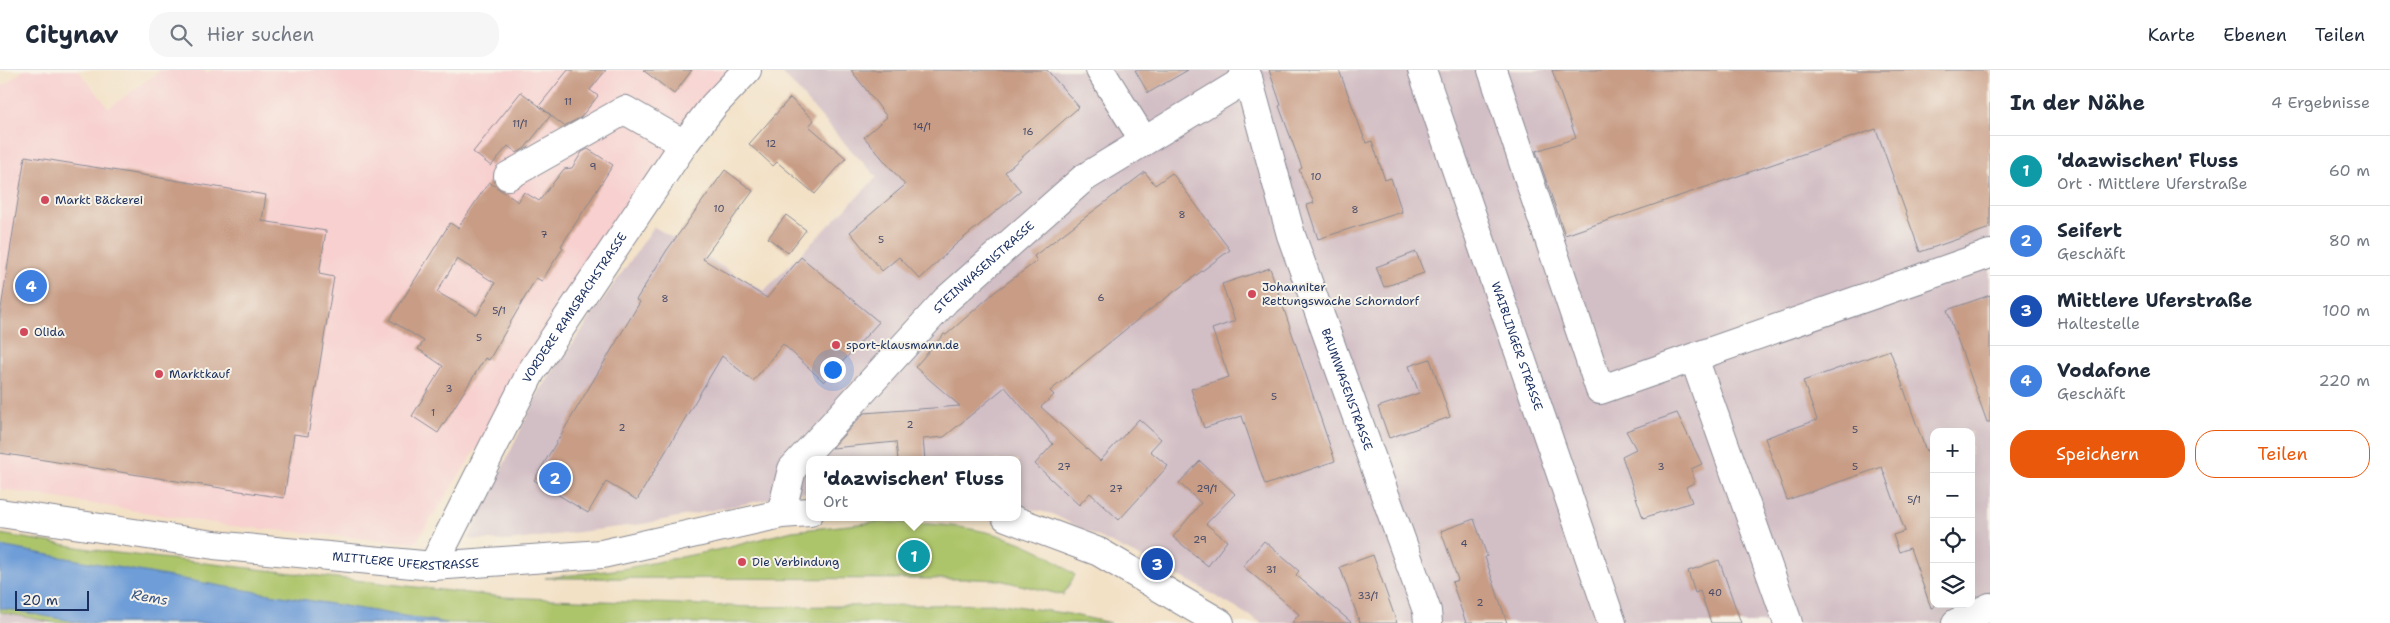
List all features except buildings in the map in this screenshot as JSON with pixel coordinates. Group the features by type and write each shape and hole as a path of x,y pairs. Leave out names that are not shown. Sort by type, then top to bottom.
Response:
{"street":[{"name":"VORDERE RAMSBACHSTRASSE","path":"434,566 531,372 684,144 714,105 747,70"},
{"path":"1100,70 1144,141"},
{"name":"WAIBLINGER STRASSE","path":"1422,70 1608,619"},
{"path":"1492,70 1600,390 1990,254"},
{"name":"STEINWASENSTRASSE","path":"781,514 792,469 946,300 1084,178 1246,74"},
{"name":"BAUMWASENSTRASSE","path":"1246,74 1291,235 1427,611 1428,623"},
{"path":"508,176 625,110 684,144"},
{"path":"1694,358 1788,623"},
{"name":"MITTLERE UFERSTRASSE","path":"0,513 214,545 434,566 602,554 781,514 806,512"},
{"path":"1017,521 1099,552 1220,623"},
{"path":"1956,623 1990,607"}],"shaded area":[{"path":"24,70 78,70 109,108 161,70 202,70 207,73 212,70 732,70 704,99 415,543 231,526 0,489 0,88"},
{"path":"780,70 1990,70 1990,623 1262,623 1189,581 1052,514 1021,507 1021,456 806,456 806,492 643,524 508,541 468,539 539,392 654,227 764,291 877,177"},
{"path":"0,613 56,623 0,623"}],"green space":[{"path":"877,522 960,527 1000,536 1020,542 1044,553 1075,575 1063,595 999,580 975,579 545,578 622,569 726,548 792,531"},
{"path":"0,534 108,552 503,597 753,607 1003,604 1069,614 1111,623 56,623 0,612"}],"water":[{"name":"Rems","path":"0,546 221,586 447,623 83,623 0,608"}],"place":[{"name":"Markt Bäckerei","path":"45,200"},
{"name":"Vodafone","path":"31,286"},
{"name":"Johanniter Rettungswache Schorndorf","path":"1252,294"},
{"name":"Olida","path":"24,332"},
{"name":"sport-klausmann.de","path":"836,345"},
{"name":"Marktkauf","path":"159,374"},
{"name":"Seifert","path":"555,478"},
{"name":"'dazwischen' Fluss","path":"914,556"},
{"name":"Die Verbindung","path":"742,562"},
{"name":"Mittlere Uferstraße","path":"1157,564"}]}
